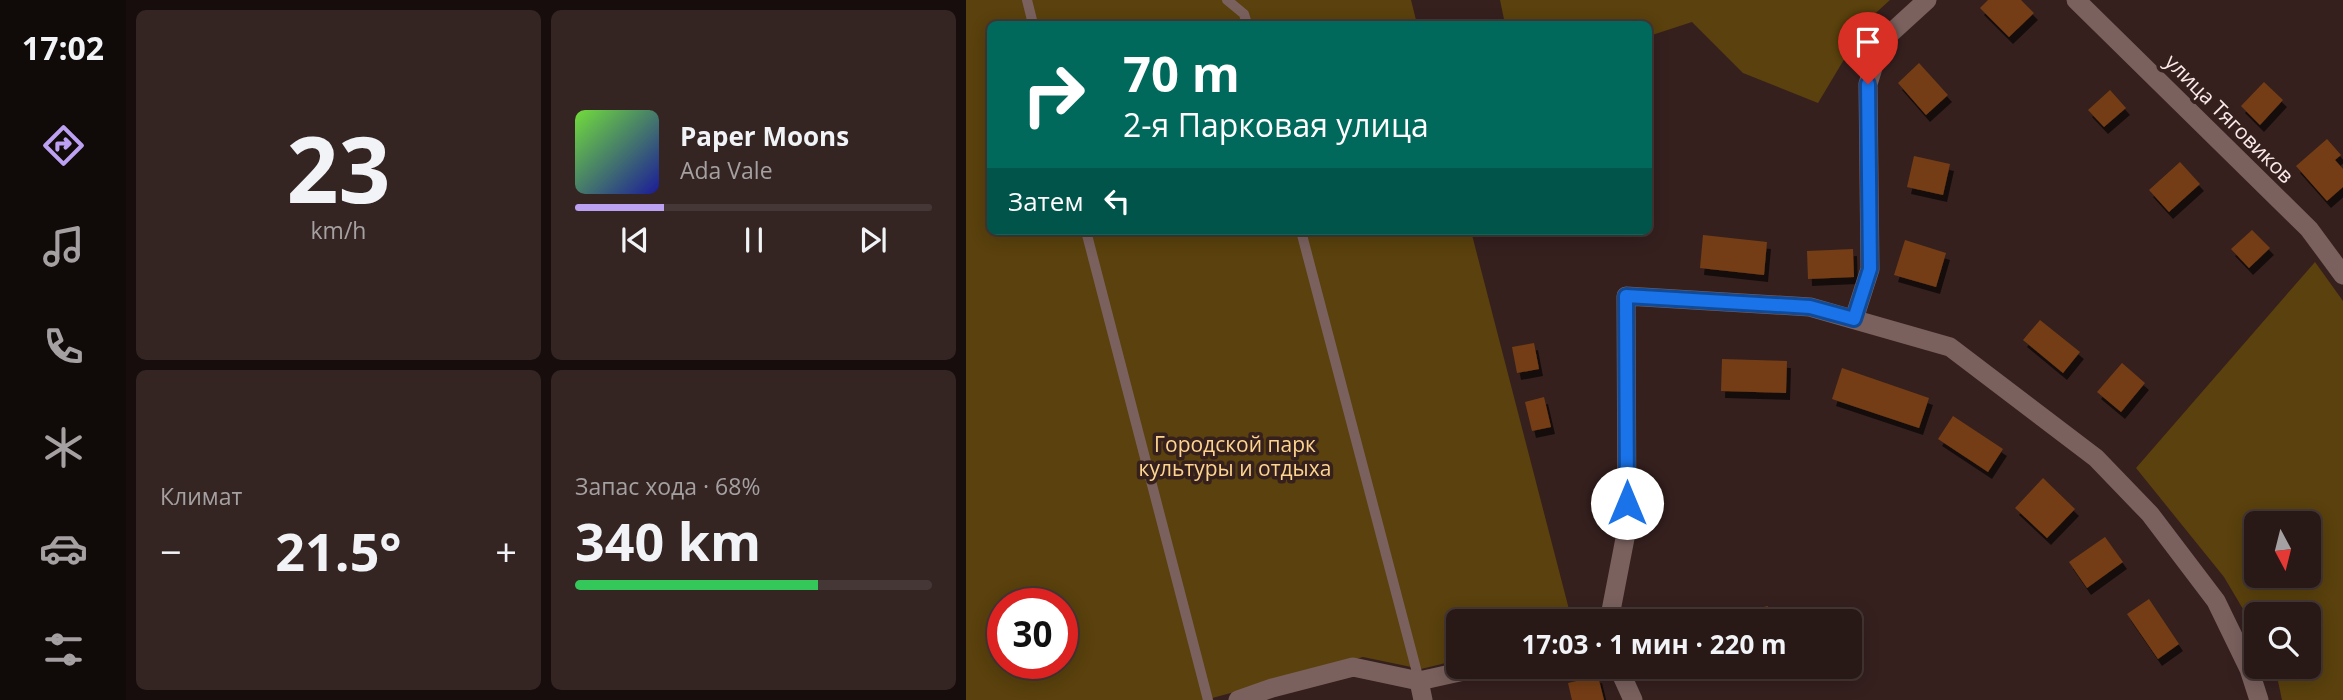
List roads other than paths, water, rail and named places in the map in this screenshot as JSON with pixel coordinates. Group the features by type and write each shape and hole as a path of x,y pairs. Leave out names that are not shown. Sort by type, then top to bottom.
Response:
{"street":[{"path":"1854,319 1870,269 1868,84 1881,42 1927,0"},
{"name":"улица Тяговиков","path":"2076,0 2309,229 2343,275"},
{"path":"1611,609 1627,528 1626,296 1810,307 1951,347 2095,458 2150,514 2216,601 2249,669 2259,700"},
{"path":"1238,700 1272,688 1353,667 1421,690 1450,679"},
{"path":"1624,679 1633,700"}],"lane":[{"path":"1029,0 1032,21"},
{"path":"1227,0 1244,14 1246,21"},
{"path":"1087,235 1208,700"},
{"path":"1302,235 1421,690"}],"park label":[{"name":"Городской парк культуры и отдыха","path":"1235,457"}]}
